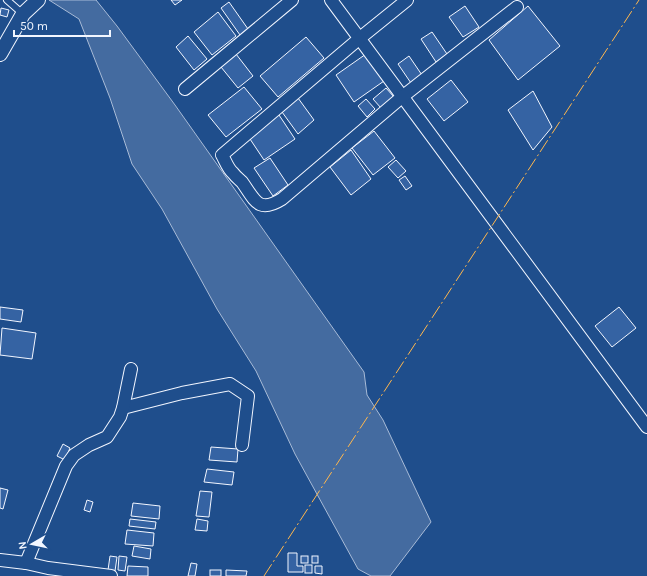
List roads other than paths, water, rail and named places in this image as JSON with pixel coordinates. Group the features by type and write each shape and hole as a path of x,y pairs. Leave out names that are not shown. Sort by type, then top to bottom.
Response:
{"street":[{"path":"0,54 23,14 38,0"},
{"path":"184,89 292,0"},
{"path":"331,0 647,427"},
{"path":"407,0 222,155 232,172 256,202 264,206 274,204 282,199 402,97 517,7"},
{"path":"26,563 66,466 74,455 89,445 107,437 120,417 131,368"},
{"path":"123,408 182,393 230,384 248,396 242,445"},
{"path":"0,560 26,563 85,574 111,576"}],"lane":[{"path":"7,0 23,14"}],"water":[{"path":"49,0 96,0 175,105 364,372 367,395 383,420 431,522 390,576 371,576 358,569 295,454 256,371 217,309 162,209 132,164 110,98 79,19"}]}
